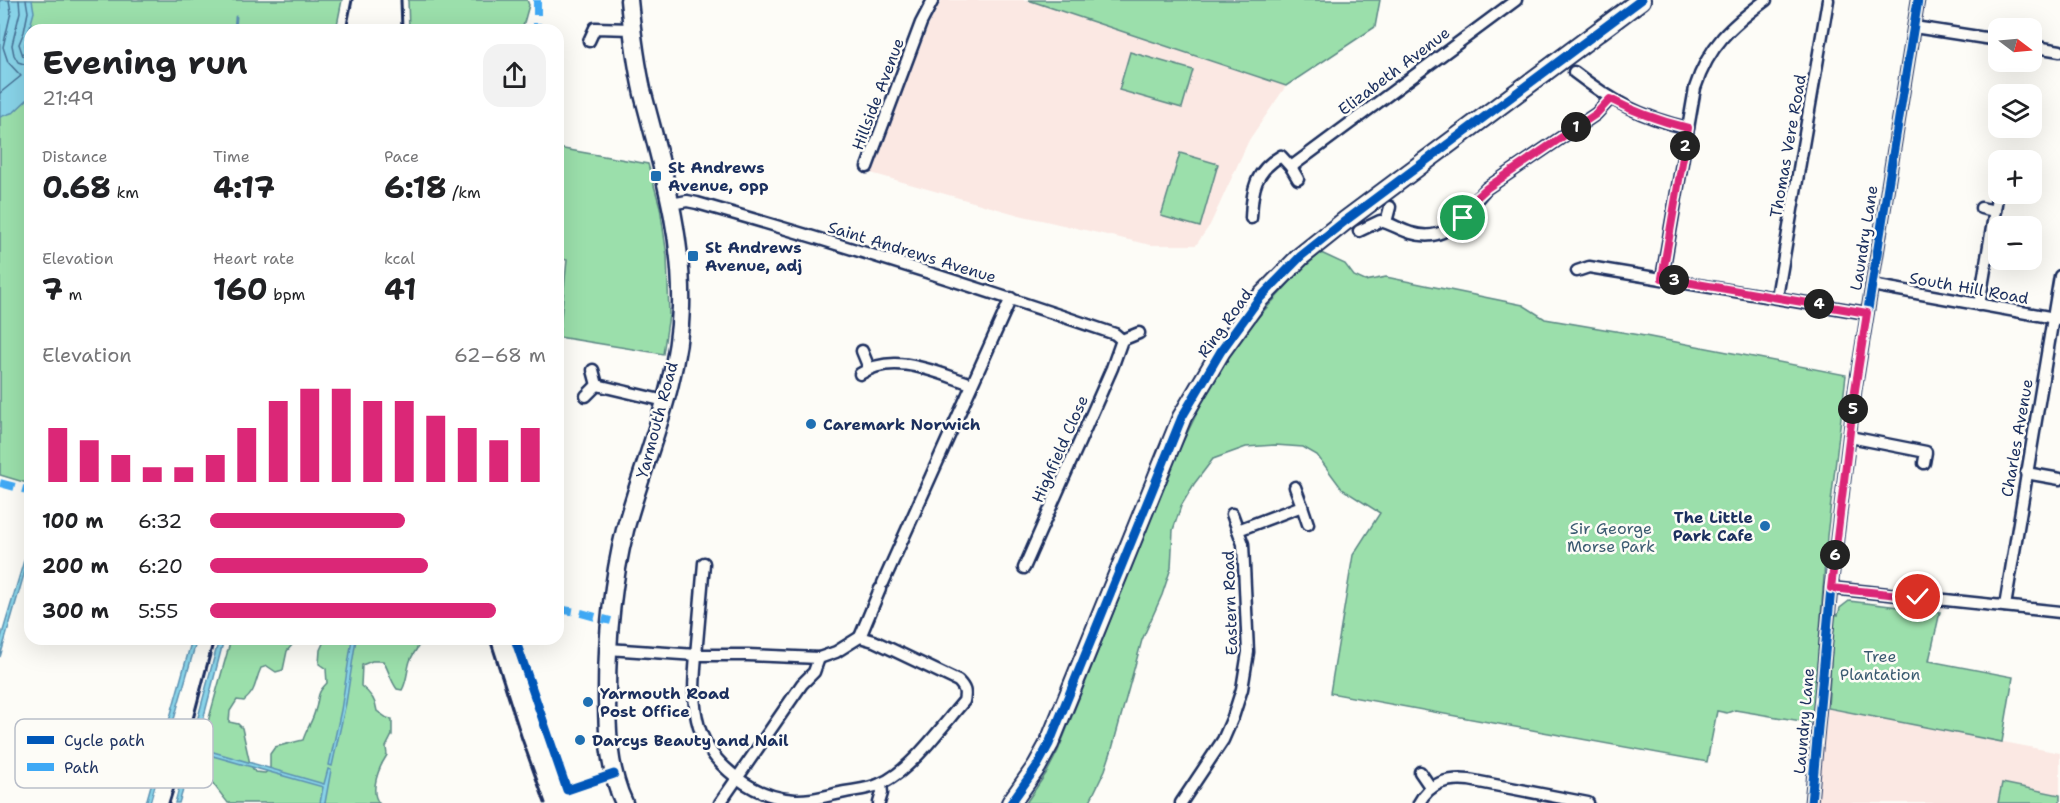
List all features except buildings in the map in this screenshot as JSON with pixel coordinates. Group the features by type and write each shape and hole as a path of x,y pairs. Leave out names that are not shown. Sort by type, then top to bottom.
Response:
{"highway":[{"name":"Ring Road","path":"1011,803 1025,786 1049,744 1182,417 1221,351 1258,300 1301,256 1344,221 1641,0"}],"main road":[{"name":"Yarmouth Road","path":"624,803 617,789 607,720 608,649 619,558 665,401 674,362 681,309 678,247 671,204 644,95 628,0"}],"street":[{"name":"Elizabeth Avenue","path":"1291,167 1516,0"},
{"path":"1662,278 1695,88 1701,69 1709,53 1722,36 1737,21 1766,0"},
{"name":"Thomas Vere Road","path":"1777,297 1828,0"},
{"name":"Laundry Lane","path":"1811,803 1831,588 1850,437 1867,313 1918,0"},
{"name":"Hillside Avenue","path":"867,167 927,4"},
{"path":"589,41 593,27 632,29"},
{"path":"1914,27 1988,38"},
{"path":"2042,48 2060,51"},
{"path":"1574,72 1610,99 1643,115 1688,128"},
{"path":"1359,231 1380,221 1411,234 1425,236 1440,234 1463,218 1477,197 1487,188 1596,114 1610,99"},
{"path":"1251,218 1256,182 1267,165 1281,156 1298,179"},
{"name":"Saint Andrews Avenue","path":"671,204 687,201 697,203 1011,298 1115,334 1122,340"},
{"path":"1979,306 1996,204"},
{"path":"1386,222 1390,207"},
{"path":"1981,208 1995,211"},
{"path":"1577,271 1589,267 1867,313"},
{"name":"Charles Avenue","path":"2005,606 2026,473 2056,319 2060,276"},
{"name":"South Hill Road","path":"1872,285 2056,319"},
{"path":"608,649 696,655 819,658 836,652 860,637 1011,298"},
{"path":"1122,340 1138,333"},
{"name":"Highfield Close","path":"1024,568 1112,369 1122,340"},
{"path":"862,351 864,371 888,363 903,364 972,384"},
{"path":"594,370 597,385"},
{"path":"597,385 665,401"},
{"path":"586,396 597,385"},
{"path":"1850,437 1926,452"},
{"path":"2026,473 2060,479"},
{"path":"1295,487 1308,524"},
{"name":"Eastern Road","path":"1238,530 1302,506"},
{"name":"Eastern Road","path":"1181,803 1223,740 1242,689 1248,652 1243,544 1232,514"},
{"path":"704,563 694,686 695,710 706,746 717,761 737,778 780,798 811,801 882,784 906,768 964,701 966,694 958,681 874,641 860,637"},
{"path":"1831,588 2060,612"},
{"path":"720,803 802,684 814,672 819,658"},
{"path":"1420,772 1431,788"},
{"path":"1419,803 1431,788 1453,778 1588,803"},
{"path":"879,803 882,784"}],"shaded area":[{"path":"942,0 1027,0 1286,86 1249,140 1210,225 1196,245 1151,245 1019,215 871,173 931,19"},
{"path":"1828,708 2060,753 2060,803 1817,803"}],"green space":[{"path":"0,0 342,0 337,24 24,24 24,482 0,475"},
{"path":"408,0 527,0 529,5 524,24 409,24"},
{"path":"1028,0 1380,0 1375,27 1286,86"},
{"path":"1130,52 1193,70 1182,108 1119,90"},
{"path":"564,149 648,164 660,207 667,256 669,315 663,354 564,338 564,289 567,260 564,259"},
{"path":"1180,153 1218,164 1200,227 1161,216"},
{"name":"Sir George Morse Park","path":"1321,253 1345,264 1354,276 1365,281 1386,277 1523,305 1545,319 1846,375 1827,536 1813,723 1735,710 1727,713 1717,711 1707,762 1330,693 1353,555 1380,513 1342,489 1317,455 1303,447 1275,445 1246,447 1213,459 1181,506 1173,530 1171,568 1142,640 1105,770 1089,803 1026,803 1058,751 1176,456 1213,380 1251,325 1301,270"},
{"name":"Tree Plantation","path":"1849,601 1940,612 1929,661 2013,677 2002,742 1828,708 1834,614 1838,615 1840,608"},
{"path":"229,645 292,645 287,651 283,670 276,672 267,666 261,668 251,693 244,701 237,700 230,711 229,722 238,724 242,728 250,764 255,772 265,773 270,769 270,754 275,747 303,740 314,714 319,693 327,683 326,669 319,664 322,645 419,645 410,661 402,690 395,686 383,661 372,661 362,665 361,686 372,697 377,711 392,719 392,735 386,747 387,755 378,772 375,786 379,803 228,803 213,783 213,719 209,719"},
{"path":"2002,783 2060,795 2060,803 1998,803"}],"water":[{"path":"0,0 32,0 34,12 31,24 24,24 24,103 14,112 0,117"},
{"path":"24,560 24,575 0,657 0,641"},
{"path":"190,645 195,645 174,719 170,719"},
{"path":"217,645 222,645 203,719 198,719"},
{"path":"351,645 355,645 346,703 332,766 329,765 341,710"},
{"path":"213,752 324,784 328,769 331,770 325,803 320,803 323,787 213,756"},
{"path":"150,788 154,788 150,803 146,803"},
{"path":"179,788 184,788 179,803 175,803"}],"waterway":[{"path":"235,24 236,17"}],"railway":[{"path":"347,24 352,0"},
{"path":"401,0 402,24"},
{"path":"193,719 212,645"},
{"path":"492,645 545,803"},
{"path":"169,803 174,788"}],"marked path":[{"path":"537,0 537,24"},
{"path":"0,483 24,489"},
{"path":"564,610 611,621"}],"cycle path":[{"path":"1011,803 1037,766 1049,744 1182,417 1221,351 1258,300 1301,256 1345,221 1641,0"},
{"path":"1811,803 1831,588 1855,390 1918,0"},
{"path":"517,645 567,790 614,774"}],"place":[{"name":"St Andrews Avenue, opp","path":"656,176"},
{"name":"St Andrews Avenue, adj","path":"693,256"},
{"name":"Caremark Norwich","path":"811,424"},
{"name":"The Little Park Cafe","path":"1765,526"},
{"name":"Yarmouth Road Post Office","path":"588,702"},
{"name":"Darcys Beauty and Nail","path":"580,740"}],"route":[{"path":"1463,218 1477,197 1487,188 1596,114 1610,99 1634,112 1688,128 1662,278 1867,313 1855,390 1831,588 1918,597"}]}
